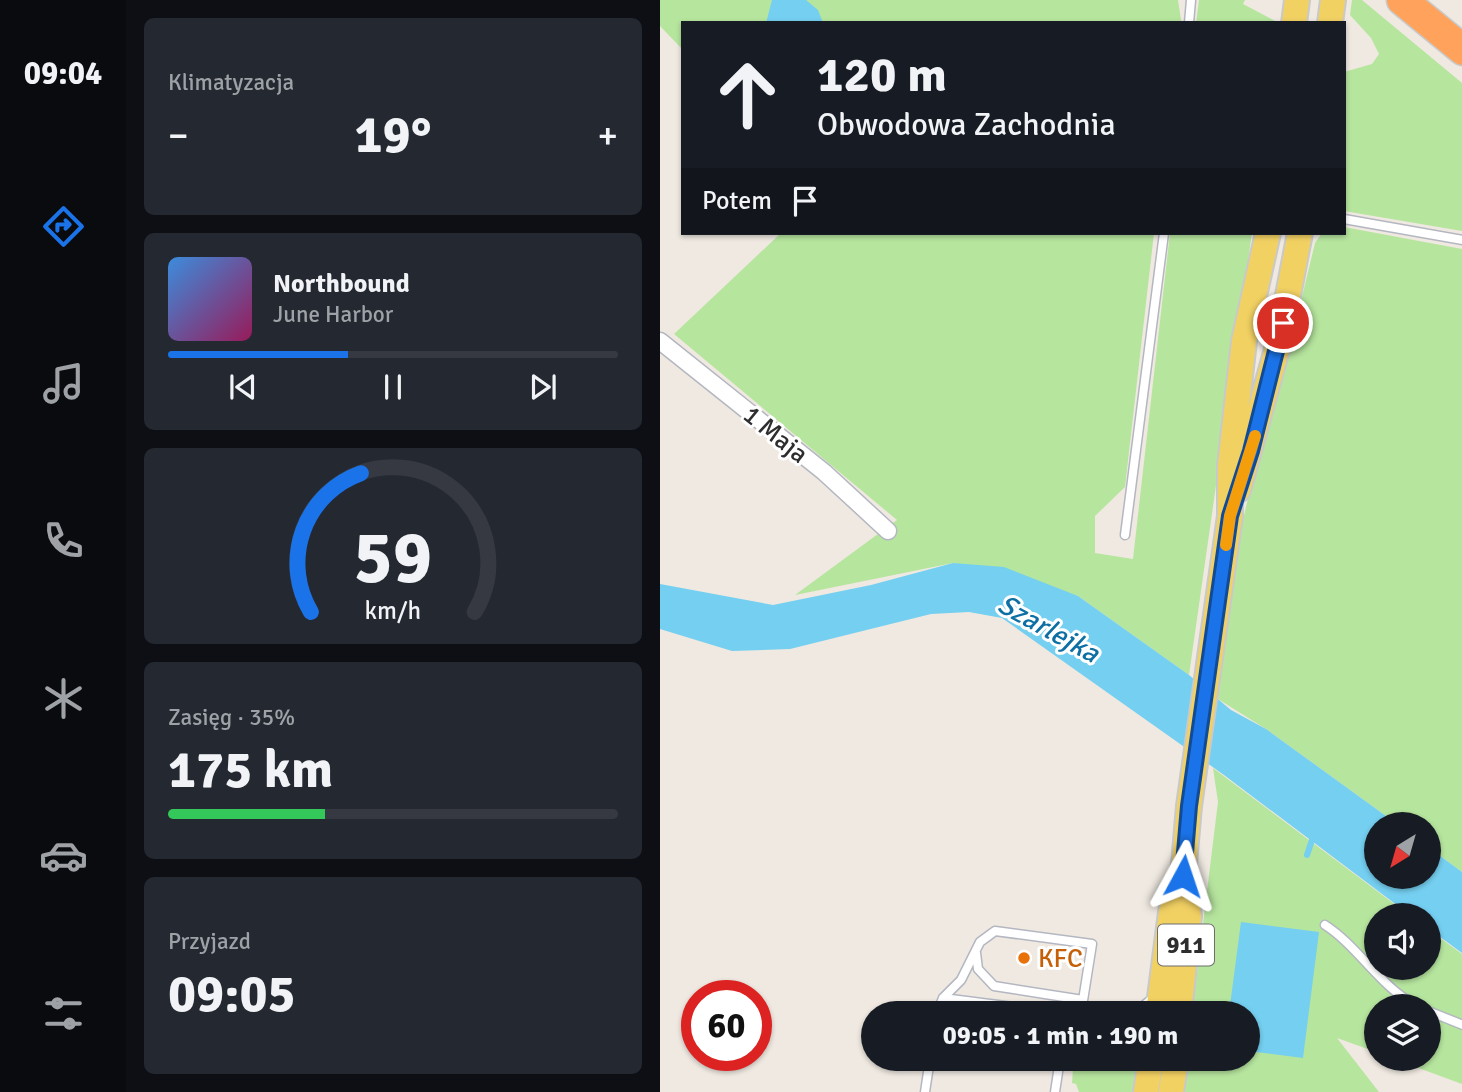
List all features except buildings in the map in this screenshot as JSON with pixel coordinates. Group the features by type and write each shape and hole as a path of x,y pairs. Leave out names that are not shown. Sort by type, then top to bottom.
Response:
{"highway":[{"path":"1402,0 1462,50"}],"main road":[{"path":"1330,21 1333,0"},
{"name":"911","path":"1180,1001 1189,916 1183,876 1189,806 1230,516 1230,466 1244,341 1268,235"},
{"name":"911","path":"1230,516 1251,451 1276,354 1300,235"},
{"name":"911","path":"1159,1001 1171,912 1183,876"},
{"path":"1146,1092 1149,1071"},
{"path":"1171,1092 1174,1071"}],"street":[{"name":"1 Maja","path":"660,341 824,472 888,531"}],"lane":[{"path":"1189,21 1191,0"},
{"path":"1346,219 1462,240"},
{"path":"1125,536 1164,235"},
{"path":"1325,925 1341,936 1369,968 1402,994"},
{"path":"942,1001 956,987 980,942 995,930 1092,944 1084,1000 994,986 978,970 976,953"},
{"path":"943,998 966,1001"},
{"path":"1441,1016 1462,1025"},
{"path":"925,1092 928,1071"},
{"path":"1055,1092 1058,1071"}],"green space":[{"path":"660,0 1178,0 1181,21 681,21 681,48 660,26"},
{"path":"1199,0 1245,0 1243,4 1275,21 1196,21"},
{"path":"1352,0 1362,0 1462,83 1462,231 1346,211 1346,71 1372,64 1379,54 1371,38 1350,15"},
{"path":"1346,227 1462,249 1462,872 1441,857 1441,812 1380,812 1266,729 1218,699 1238,542 1254,472 1278,396 1315,243 1321,235 1346,235"},
{"path":"779,235 1154,235 1125,487 1095,516 1095,553 1133,559 1170,235 1252,235 1189,675 1078,596 953,563 795,595 897,520 674,334"},
{"path":"1213,768 1364,881 1364,889 1374,889 1393,903 1364,903 1364,980 1441,980 1441,939 1462,954 1462,1084 1427,1071 1441,1071 1441,994 1364,994 1364,1048 1337,1038 1379,1092 1182,1092 1185,1071 1260,1071 1260,1001 1193,1001 1218,802"},
{"path":"1073,1071 1138,1071 1135,1092 1079,1092 1076,1084 1072,1083"}],"water":[{"path":"772,0 806,0 818,10 822,21 767,21"},
{"name":"Szarlejka","path":"953,563 1004,567 1078,596 1189,675 1231,710 1266,729 1380,812 1364,812 1364,880 1224,775 1002,618 969,612 931,614 790,649 732,651 660,629 660,584 773,605 871,585"},
{"path":"1441,857 1462,872 1462,953 1441,938 1441,903 1394,903 1375,889 1441,889"},
{"path":"1241,922 1319,932 1303,1058 1260,1053 1260,1001 1231,1001"}],"waterway":[{"path":"1307,855 1313,837"}],"slow traffic":[{"path":"1226,545 1230,516 1255,436"}],"place":[{"name":"KFC","path":"1024,958"}],"route":[{"path":"1183,876 1189,806 1230,516 1251,451 1283,323"}]}
